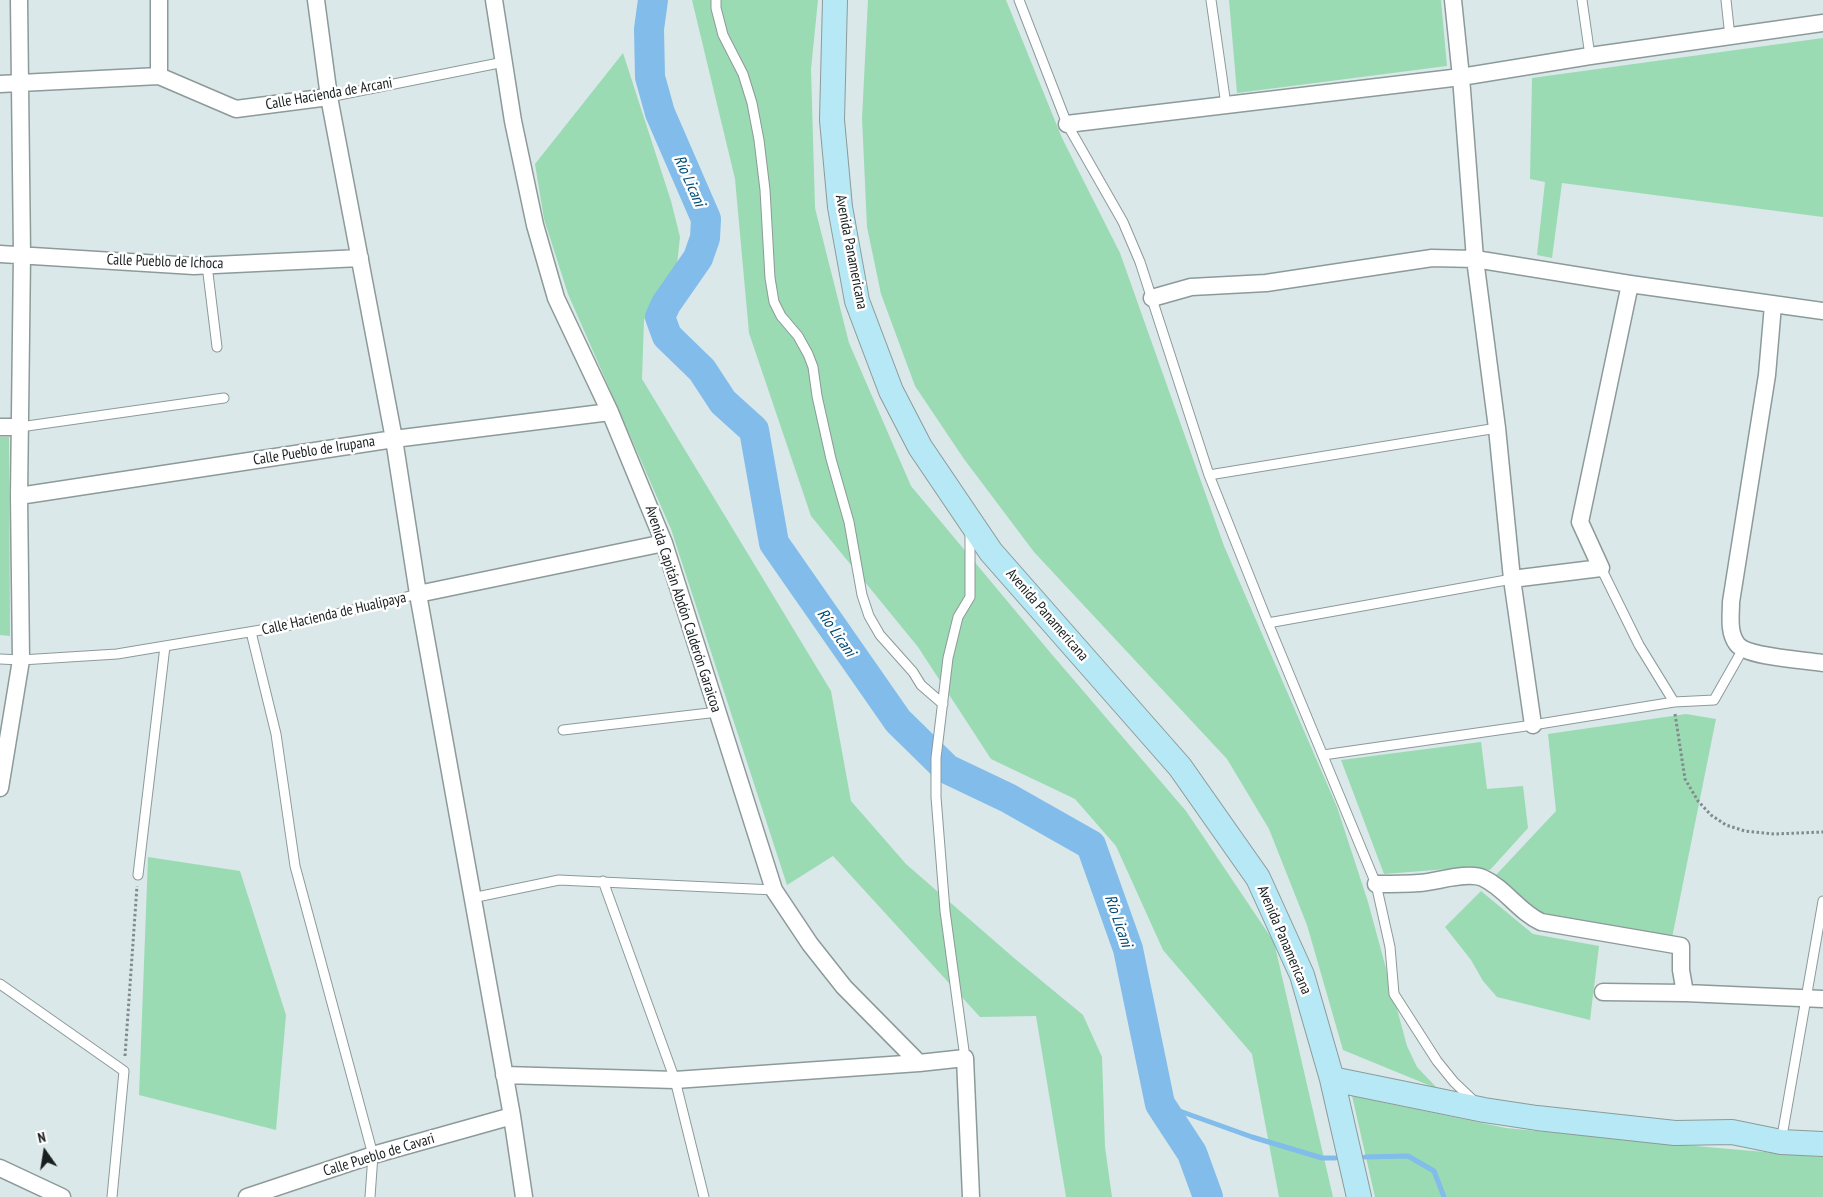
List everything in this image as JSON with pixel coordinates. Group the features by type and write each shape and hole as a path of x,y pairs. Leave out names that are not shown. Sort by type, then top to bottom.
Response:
{"main road":[{"name":"Avenida Panamericana","path":"835,0 832,120 840,207 857,301 891,391 920,447 991,552 1180,767 1258,878 1302,975 1332,1079 1359,1197"},
{"path":"1332,1079 1484,1110 1675,1133 1732,1132 1781,1142 1823,1144"}],"street":[{"path":"0,788 21,660 19,496 22,254 19,0"},
{"path":"159,0 160,76"},
{"path":"316,0 329,97 394,439 418,594 512,1116 524,1197"},
{"name":"Avenida Capitán Abdón Calderón Garaicoa","path":"494,0 512,121 535,225 556,298 610,412 664,543 774,890 810,944 844,987 919,1063"},
{"path":"1453,0 1461,76 1475,259 1497,428 1512,579 1533,725"},
{"path":"1067,124 1461,76 1823,23"},
{"name":"Calle Hacienda de Arcani","path":"0,84 160,76 236,109 329,97"},
{"name":"Calle Pueblo de Ichoca","path":"0,254 194,266 360,258"},
{"path":"1152,298 1191,288 1266,284 1432,258 1475,259 1630,284 1823,311"},
{"path":"1512,579 1601,568 1580,522 1630,284"},
{"path":"1773,305 1767,375 1731,602 1730,626 1737,643 1743,649 1754,653 1823,663"},
{"name":"Calle Pueblo de Irupana","path":"19,496 394,439 610,412"},
{"path":"0,427 20,428"},
{"name":"Calle Hacienda de Hualipaya","path":"418,594 664,543"},
{"path":"1376,884 1420,883 1470,876 1482,878 1493,885 1530,917 1541,922 1681,946 1681,970 1684,993"},
{"path":"1603,992 1684,993 1823,999"},
{"path":"504,1075 675,1080 919,1063 965,1058 971,1197"},
{"name":"Calle Pueblo de Cavari","path":"247,1197 263,1194 374,1155 512,1116"},
{"path":"0,1168 62,1197"}],"lane":[{"path":"716,0 716,8 724,35 743,74 760,140 770,278 774,302 781,316 798,336 813,368 829,450 849,522 862,594 869,616 880,635 913,672 921,685 943,704"},
{"path":"1019,0 1067,124 1122,222 1140,262 1209,475 1376,884 1390,947 1394,994 1437,1061 1454,1082 1484,1110"},
{"path":"1212,0 1226,105"},
{"path":"1582,0 1590,56"},
{"path":"1726,0 1730,37"},
{"name":"Calle Hacienda de Arcani","path":"329,97 504,62"},
{"path":"208,265 218,347"},
{"path":"20,428 224,398"},
{"path":"1209,475 1497,428"},
{"path":"965,1058 945,911 936,797 937,746 948,658 958,618 970,597 970,521"},
{"path":"1601,568 1639,645 1674,702"},
{"path":"1268,623 1512,579"},
{"name":"Calle Hacienda de Hualipaya","path":"0,660 117,654 291,626 418,594"},
{"path":"251,632 276,734 295,866 374,1155 370,1197"},
{"path":"138,875 165,646"},
{"path":"1323,755 1533,725 1674,702 1714,700 1743,649"},
{"path":"563,730 718,712"},
{"path":"472,898 559,880 774,890"},
{"path":"604,881 675,1080 704,1197"},
{"path":"1781,1142 1823,901"},
{"path":"0,984 124,1071 112,1197"}],"path":[{"path":"1674,702 1685,779 1698,801 1711,815 1726,825 1745,831 1774,834 1823,832"},
{"path":"124,1071 138,875"}],"green space":[{"path":"692,0 818,0 811,69 815,208 849,343 911,486 1186,811 1274,942 1333,1197 1279,1197 1252,1054 1163,950 1116,846 1075,799 991,759 918,647 811,516 749,333 735,179"},
{"path":"868,0 1006,0 1062,138 1120,253 1224,546 1337,807 1368,902 1407,1046 1417,1067 1438,1089 1343,1050 1307,925 1269,829 1227,759 1034,552 964,459 915,386 881,294 867,227 862,118"},
{"path":"1229,0 1441,0 1447,66 1237,93"},
{"path":"1823,38 1823,217 1562,183 1552,258 1537,255 1545,182 1530,179 1532,78"},
{"path":"623,53 671,201 680,237 677,265 644,320 642,379 831,691 851,801 906,864 1083,1015 1102,1057 1105,1147 1112,1197 1066,1197 1036,1016 980,1017 833,856 787,885 671,529 568,294 544,219 535,164"},
{"path":"0,437 9,437 10,636 0,635"},
{"path":"1686,714 1716,719 1672,938 1543,914 1496,875 1556,811 1548,734"},
{"path":"1481,742 1487,789 1523,786 1528,828 1490,870 1473,867 1384,874 1341,760"},
{"path":"148,857 240,871 286,1015 276,1130 139,1095"},
{"path":"1481,891 1533,934 1599,946 1590,1020 1497,997 1483,981 1471,960 1445,927"},
{"path":"1352,1096 1506,1128 1823,1157 1823,1197 1375,1197"}],"waterway":[{"name":"Río Licani","path":"653,0 649,29 650,77 660,113 706,219 705,238 698,258 666,304 660,317 667,336 702,370 723,402 754,430 774,543 898,721 947,769 1008,798 1091,845 1128,949 1160,1104 1192,1153 1208,1197"},
{"path":"1160,1104 1252,1137 1322,1158 1335,1158"},
{"path":"1365,1157 1408,1156 1434,1171 1444,1197"}]}
